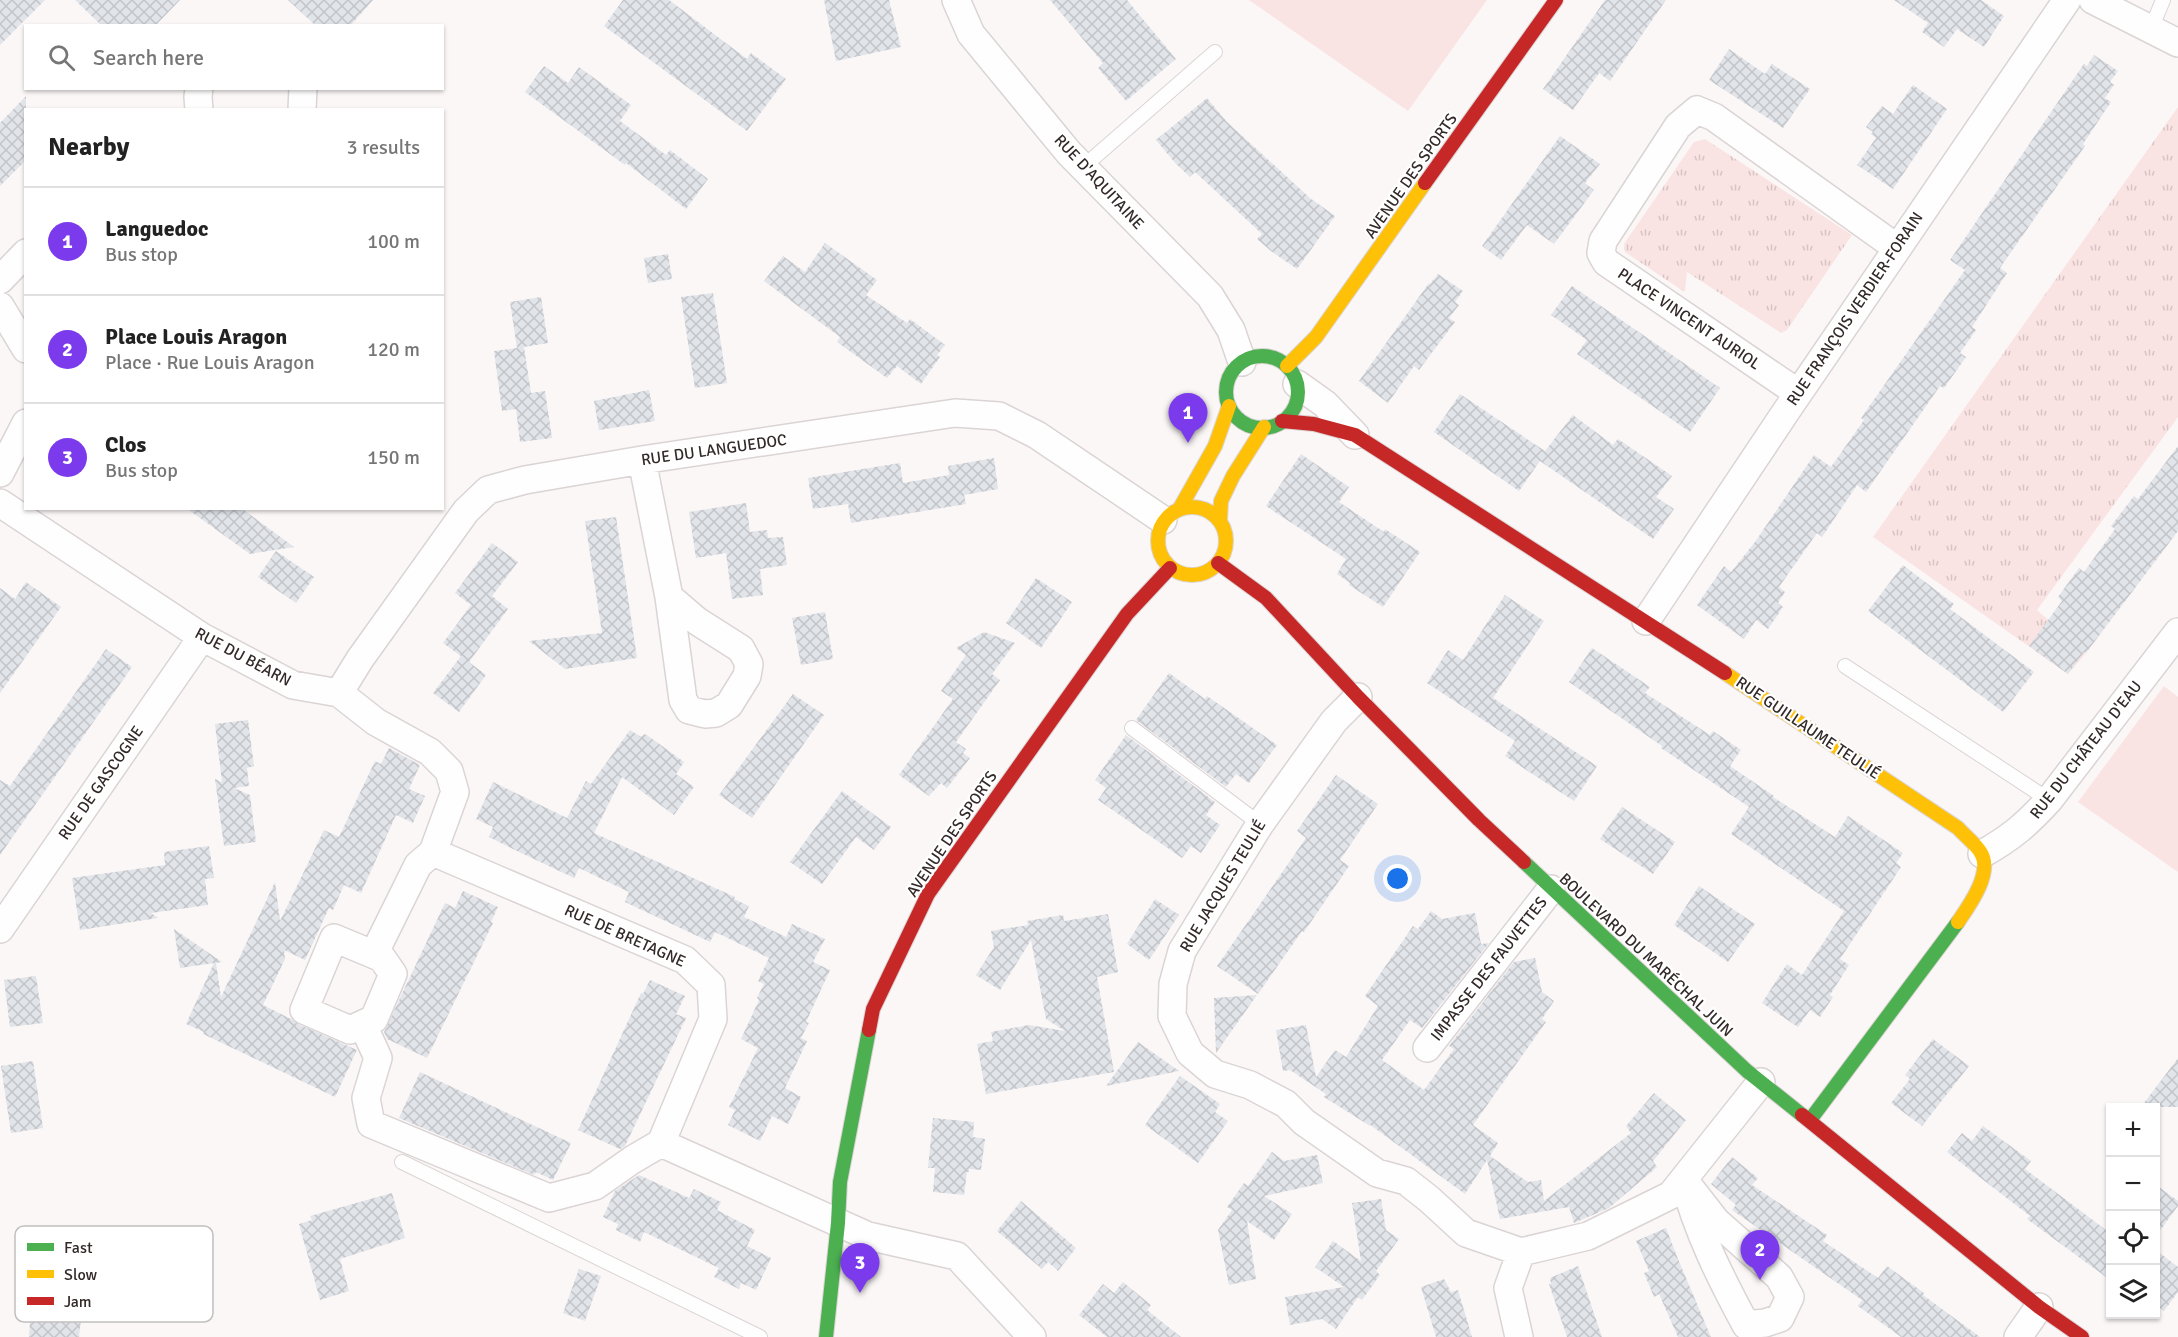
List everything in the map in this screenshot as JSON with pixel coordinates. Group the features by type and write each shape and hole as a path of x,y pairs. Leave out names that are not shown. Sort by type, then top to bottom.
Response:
{"street":[{"name":"RUE D'AQUITAINE","path":"956,0 971,34 1082,168 1210,296 1231,330 1242,362"},
{"name":"AVENUE DES SPORTS","path":"1292,375 1316,337 1556,0"},
{"name":"RUE FRANÇOIS VERDIER-FORAIN","path":"1646,621 1798,393 2067,0"},
{"path":"2093,0 2178,43"},
{"path":"199,90 200,108"},
{"path":"302,108 303,90"},
{"name":"PLACE VINCENT AURIOL","path":"1798,393 1606,262 1601,253 1603,241 1678,126 1697,110 1714,117 1897,248"},
{"path":"0,280 24,255"},
{"path":"0,306 24,346"},
{"path":"1265,356 1277,359 1292,375 1297,398 1292,411 1282,422 1264,427 1253,427 1234,415 1226,394 1233,370 1242,362 1253,357 1265,356"},
{"name":"RUE GUILLAUME TEULIÉ","path":"1292,375 1355,435 1646,621 1958,828 1982,854"},
{"path":"1172,514 1191,506 1202,507 1212,512 1220,520 1227,542 1218,563 1208,571 1195,575 1182,574 1170,568 1161,558 1157,546 1158,533 1210,459 1224,426 1229,406"},
{"name":"RUE DU LANGUEDOC","path":"339,693 360,659 466,511 488,490 525,480 955,413 976,413 999,416 1038,435 1172,514"},
{"name":"RUE GUILLAUME TEULIÉ","path":"1282,422 1314,424 1355,435"},
{"path":"0,473 24,427"},
{"path":"1220,520 1221,501 1233,476 1264,427"},
{"path":"642,460 669,597"},
{"name":"RUE DU BÉARN","path":"0,503 202,638 293,685 339,693 376,722 430,753 449,771 454,792 433,852"},
{"name":"BOULEVARD DU MARÉCHAL JUIN","path":"1218,563 1266,598 1358,697 1479,820 1654,986 1761,1082 2039,1307 2082,1337"},
{"name":"AVENUE DES SPORTS","path":"826,1337 840,1182 873,1010 928,894 1127,614 1170,568"},
{"name":"RUE DU CHÂTEAU D'EAU","path":"1982,854 2002,843 2026,825 2049,800 2178,633"},
{"name":"RUE DE GASCOGNE","path":"0,929 202,638"},
{"name":"RUE JACQUES TEULIÉ","path":"1358,697 1334,721 1260,824 1182,951 1173,984 1173,1016 1190,1053 1215,1074 1250,1085 1286,1104 1304,1122 1377,1173 1406,1181 1429,1198 1466,1233 1521,1252"},
{"path":"374,954 418,866 433,852"},
{"name":"RUE DE BRETAGNE","path":"433,852 685,960 711,985 713,1019 661,1143"},
{"path":"1810,1120 1972,903 1984,874 1982,854"},
{"name":"IMPASSE DES FAUVETTES","path":"1427,1048 1551,889"},
{"path":"334,938 374,954 382,958 393,974 374,1019 350,1030 304,1010 334,938"},
{"path":"363,1024 378,1058 366,1098 371,1124 549,1198 595,1186 661,1143 868,1236 957,1256 1032,1337"},
{"path":"1519,1337 1508,1288 1521,1252 1588,1236 1671,1195 1761,1082"},
{"path":"1684,1180 1716,1221 1779,1277 1790,1297 1780,1318 1765,1323 1746,1325 1692,1209 1684,1180"},
{"path":"2018,1337 2039,1307"}],"lane":[{"path":"2151,29 2163,0"},
{"path":"1082,168 1215,52"},
{"path":"1845,666 2049,800"},
{"path":"1132,728 1260,824"},
{"path":"402,1162 760,1337"}],"green space":[{"path":"1249,0 1487,0 1408,111"},
{"path":"2178,107 2178,417 2037,610 2086,653 2068,674 1873,537"},
{"path":"1705,139 1852,235 1787,330 1781,333 1687,272 1685,291 1683,291 1625,252 1624,244 1694,142"},
{"path":"2164,686 2178,697 2178,872 2078,802"}],"building":[{"path":"0,0 45,0 0,45"},
{"path":"75,0 180,0 157,24 100,24"},
{"path":"288,0 373,0 352,24 314,24"},
{"path":"623,0 669,0 747,59 751,53 786,79 747,131 604,26"},
{"path":"824,0 889,0 901,47 836,61"},
{"path":"1050,0 1127,0 1176,59 1126,101 1098,68 1103,63"},
{"path":"1605,0 1666,0 1610,81 1599,73 1573,110 1543,89"},
{"path":"1894,0 1981,0 2004,16 1984,47 1957,29 1944,47 1922,32 1928,23"},
{"path":"1729,49 1765,74 1772,64 1810,89 1783,128 1709,80"},
{"path":"2094,55 2118,71 2110,82 2114,85 2105,98 2111,102 2083,144 2085,146 2000,268 2007,273 1972,327 1976,330 1960,353 1966,357 1944,388 1940,386 1866,492 1857,485 1822,537 1817,533 1779,587 1785,592 1778,603 1783,607 1768,629 1756,620 1744,639 1697,605 1724,566 1731,572 1755,542 1814,455 1831,467 1864,420 1861,418 1965,270 1950,260 2084,64 2087,66"},
{"path":"544,66 568,83 579,67 631,105 620,121 666,155 670,150 708,179 686,209 626,163 625,165 525,92"},
{"path":"1913,85 1947,109 1893,189 1857,165 1876,138 1871,134 1873,132 1866,127 1882,106 1893,114"},
{"path":"26,96 24,162 0,186 0,123"},
{"path":"1207,98 1227,122 1310,198 1335,216 1297,269 1257,239 1262,234 1195,172 1190,177 1156,140"},
{"path":"1560,136 1600,164 1585,183 1594,190 1554,244 1527,225 1501,260 1482,246"},
{"path":"825,243 877,280 866,295 907,323 910,319 945,345 937,355 940,357 921,384 897,366 887,378 837,342 840,337 764,281 783,256 805,272"},
{"path":"668,254 672,279 648,283 644,258"},
{"path":"1438,274 1463,291 1455,302 1459,305 1449,318 1455,322 1419,370 1414,366 1388,403 1359,381 1429,283"},
{"path":"1572,286 1720,388 1690,432 1577,354 1587,340 1551,315"},
{"path":"713,293 727,383 695,388 681,297"},
{"path":"541,297 548,343 524,347 531,393 545,391 552,438 520,442 516,409 502,411 494,351 517,348 510,302"},
{"path":"649,390 655,421 599,430 594,401"},
{"path":"1460,394 1545,451 1573,415 1613,445 1618,439 1672,476 1656,497 1674,509 1653,539 1540,461 1519,491 1434,432"},
{"path":"2178,446 2178,531 2068,674 2029,646 2062,601 2058,597 2079,568 2084,572 2115,529 2111,526 2134,496 2138,499"},
{"path":"1301,454 1349,487 1339,502 1384,532 1385,529 1420,552 1383,607 1349,585 1350,583 1337,574 1346,559 1266,506"},
{"path":"994,458 998,489 964,495 966,504 851,523 848,504 813,509 808,478 900,463 903,483 949,475 948,466"},
{"path":"746,503 750,532 767,530 768,538 783,537 787,565 760,569 763,595 732,599 726,553 696,558 689,512"},
{"path":"189,510 244,510 294,547 250,554"},
{"path":"616,517 637,658 565,669 529,641 602,633 585,521"},
{"path":"492,543 518,562 492,596 508,609 469,662 443,643 471,605 455,593"},
{"path":"276,551 314,577 296,603 258,577"},
{"path":"1903,565 1954,604 1950,609 2034,672 2003,712 1868,611"},
{"path":"1036,578 1072,602 1041,648 1006,623"},
{"path":"26,582 61,607 0,693 0,588 15,599"},
{"path":"1505,595 1544,621 1493,698 1597,766 1574,801 1505,756 1515,741 1427,683 1448,650 1463,660"},
{"path":"825,612 833,659 801,665 792,618"},
{"path":"984,632 1015,643 992,674 1000,680 956,742 966,749 963,753 970,758 947,788 941,783 929,796 899,775 953,699 941,691 966,655 956,648"},
{"path":"1592,648 1650,687 1645,693 1710,735 1713,731 1741,750 1730,766 1773,797 1835,837 1848,816 1903,853 1896,863 1901,867 1840,959 1849,965 1830,995 1833,997 1820,1017 1810,1010 1798,1027 1762,1003 1787,964 1802,975 1844,911 1731,834 1749,807 1569,682"},
{"path":"106,649 132,667 0,855 0,780 10,786"},
{"path":"461,656 486,675 459,712 433,693"},
{"path":"1169,673 1205,699 1207,696 1277,745 1249,783 1236,774 1226,787 1136,720"},
{"path":"793,694 824,715 752,818 719,795"},
{"path":"248,720 254,766 247,768 249,786 234,788 250,795 256,842 224,846 215,779 222,782 215,724"},
{"path":"630,730 641,737 644,734 647,735 684,762 676,774 694,787 674,815 622,777 594,833 735,897 734,899 749,906 744,917 786,937 792,924 825,939 813,962 830,970 806,1022 809,1023 801,1038 807,1041 785,1088 801,1097 788,1124 772,1116 760,1141 728,1125 735,1110 729,1107 758,1048 741,1039 759,1000 757,998 764,984 758,981 769,958 715,932 710,942 625,902 629,892 579,868 574,878 489,837 493,827 476,819 493,782 567,818 586,781 591,784"},
{"path":"1126,735 1215,802 1206,815 1220,825 1201,853 1191,846 1182,858 1098,800 1106,788 1095,780"},
{"path":"389,748 420,765 409,789 425,796 413,823 396,815 361,893 344,885 333,910 329,908 305,960 284,950 285,959 263,1005 298,1024 357,1050 335,1097 186,1024 214,963 180,968 174,929 222,962 216,963 221,997 275,882 280,921 324,830 339,837 375,761 381,764"},
{"path":"1336,775 1378,804 1340,860 1349,866 1258,994 1217,966 1306,838 1297,831"},
{"path":"842,791 891,827 874,850 856,837 822,884 790,862"},
{"path":"1622,807 1675,842 1653,874 1600,839"},
{"path":"209,846 214,878 205,879 208,905 151,913 158,918 80,930 72,878 165,865 164,852"},
{"path":"1699,886 1755,924 1728,962 1674,925"},
{"path":"463,891 498,907 491,922 493,923 427,1058 387,1039 384,1032 445,903 455,908"},
{"path":"1155,899 1179,915 1149,960 1127,944"},
{"path":"1431,911 1442,919 1475,913 1481,944 1489,943 1422,1028 1410,1020 1382,1060 1424,1090 1454,1049 1449,1046 1514,962 1535,958 1542,992 1554,1001 1542,1019 1546,1022 1473,1125 1498,1143 1490,1156 1528,1182 1541,1180 1544,1201 1631,1133 1626,1126 1654,1093 1686,1120 1653,1161 1657,1167 1609,1208 1574,1223 1569,1207 1500,1219 1487,1160 1465,1194 1369,1124 1370,1126 1324,1097 1326,1094 1290,1070 1283,1071 1276,1030 1306,1025 1316,1077 1335,1050 1346,1057 1378,1006 1365,996 1413,926 1418,929"},
{"path":"1108,914 1118,972 1097,977 1114,1072 986,1094 977,1044 993,1041 991,1032 1029,1025 1065,1031 1046,1019 1031,940 1000,990 976,975 994,947 991,931 1028,925 1027,921 1063,915 1064,921"},
{"path":"36,976 43,1023 10,1027 4,980"},
{"path":"650,980 685,996 676,1014 686,1018 625,1146 620,1149 578,1130 641,993 643,994"},
{"path":"1257,995 1216,1053 1214,998"},
{"path":"1933,1039 1969,1066 1922,1126 1891,1103 1910,1079 1905,1075"},
{"path":"1138,1042 1179,1071 1106,1086"},
{"path":"2178,1058 2178,1107 2160,1107 2160,1103 2144,1103"},
{"path":"33,1061 43,1128 11,1133 1,1066"},
{"path":"420,1072 571,1143 553,1180 536,1172 534,1175 399,1118"},
{"path":"1180,1076 1220,1104 1215,1112 1228,1121 1198,1163 1145,1125"},
{"path":"933,1118 974,1122 973,1137 985,1139 981,1170 969,1169 964,1195 933,1192 935,1168 928,1168"},
{"path":"1983,1126 2031,1161 2025,1169 2106,1230 2106,1277 2027,1219 2030,1216 1947,1152 1962,1133 1972,1141"},
{"path":"1272,1152 1284,1161 1317,1155 1323,1183 1264,1196 1292,1214 1274,1240 1247,1221 1256,1279 1229,1285 1218,1230 1232,1210 1227,1207 1244,1183 1248,1186"},
{"path":"1732,1157 1758,1178 1752,1185 1827,1235 1823,1241 1878,1278 1887,1266 1980,1337 1901,1337 1858,1306 1862,1300 1732,1210 1736,1205 1711,1184"},
{"path":"639,1175 689,1198 694,1189 721,1202 717,1210 755,1230 747,1246 771,1258 756,1290 741,1283 739,1289 714,1277 719,1268 644,1232 640,1242 616,1230 618,1224 603,1217 615,1191"},
{"path":"2160,1188 2178,1201 2178,1206 2160,1231"},
{"path":"392,1193 405,1238 340,1259 349,1291 320,1300 299,1224 312,1220 310,1216"},
{"path":"1381,1199 1386,1230 1399,1239 1376,1271 1380,1275 1362,1300 1358,1297 1336,1329 1322,1319 1290,1325 1285,1297 1344,1287 1315,1267 1333,1241 1361,1261 1352,1203"},
{"path":"1021,1201 1076,1248 1058,1271 1048,1262 1042,1269 997,1231"},
{"path":"1666,1228 1711,1337 1678,1337 1659,1294 1654,1297 1644,1273 1649,1271 1636,1241"},
{"path":"2160,1253 2178,1267 2178,1292 2164,1311 2160,1308"},
{"path":"1578,1266 1602,1337 1567,1337 1549,1284 1551,1284 1550,1278"},
{"path":"579,1269 601,1276 585,1321 563,1313"},
{"path":"1444,1279 1451,1292 1458,1290 1472,1337 1436,1337 1421,1287"},
{"path":"1123,1282 1151,1305 1147,1310 1181,1337 1107,1337 1079,1315 1103,1284 1114,1293"},
{"path":"30,1322 81,1322 79,1337 29,1337"}],"traffic: fast":[{"path":"1262,356 1282,362 1292,372 1298,392 1292,412 1282,422 1262,428 1242,422 1232,412 1226,392 1232,372 1242,362 1262,356"},
{"path":"1524,862 1747,1071 1802,1115"},
{"path":"1810,1120 1958,922"},
{"path":"826,1337 840,1182 869,1030"}],"traffic: slow":[{"path":"1287,366 1316,337 1425,183"},
{"path":"1180,508 1215,446 1229,406"},
{"path":"1220,520 1221,501 1233,476 1264,427"},
{"path":"1185,507 1199,507 1211,512 1221,522 1226,541 1221,560 1211,570 1199,575 1185,575 1173,570 1163,560 1158,548 1158,534 1163,522 1173,512 1185,507"},
{"path":"1725,673 1958,828 1973,843 1981,853 1984,870 1978,889 1958,922"}],"traffic: jam":[{"path":"1425,183 1556,0"},
{"path":"1282,421 1314,424 1355,435 1725,673"},
{"path":"1218,563 1266,598 1358,697 1479,820 1524,862"},
{"path":"869,1030 873,1009 928,894 1127,614 1170,568"},
{"path":"1802,1115 2039,1307 2082,1337"}],"place":[{"name":"Languedoc","path":"1188,443"},
{"name":"Place Louis Aragon","path":"1760,1280"},
{"name":"Clos","path":"860,1293"}]}
